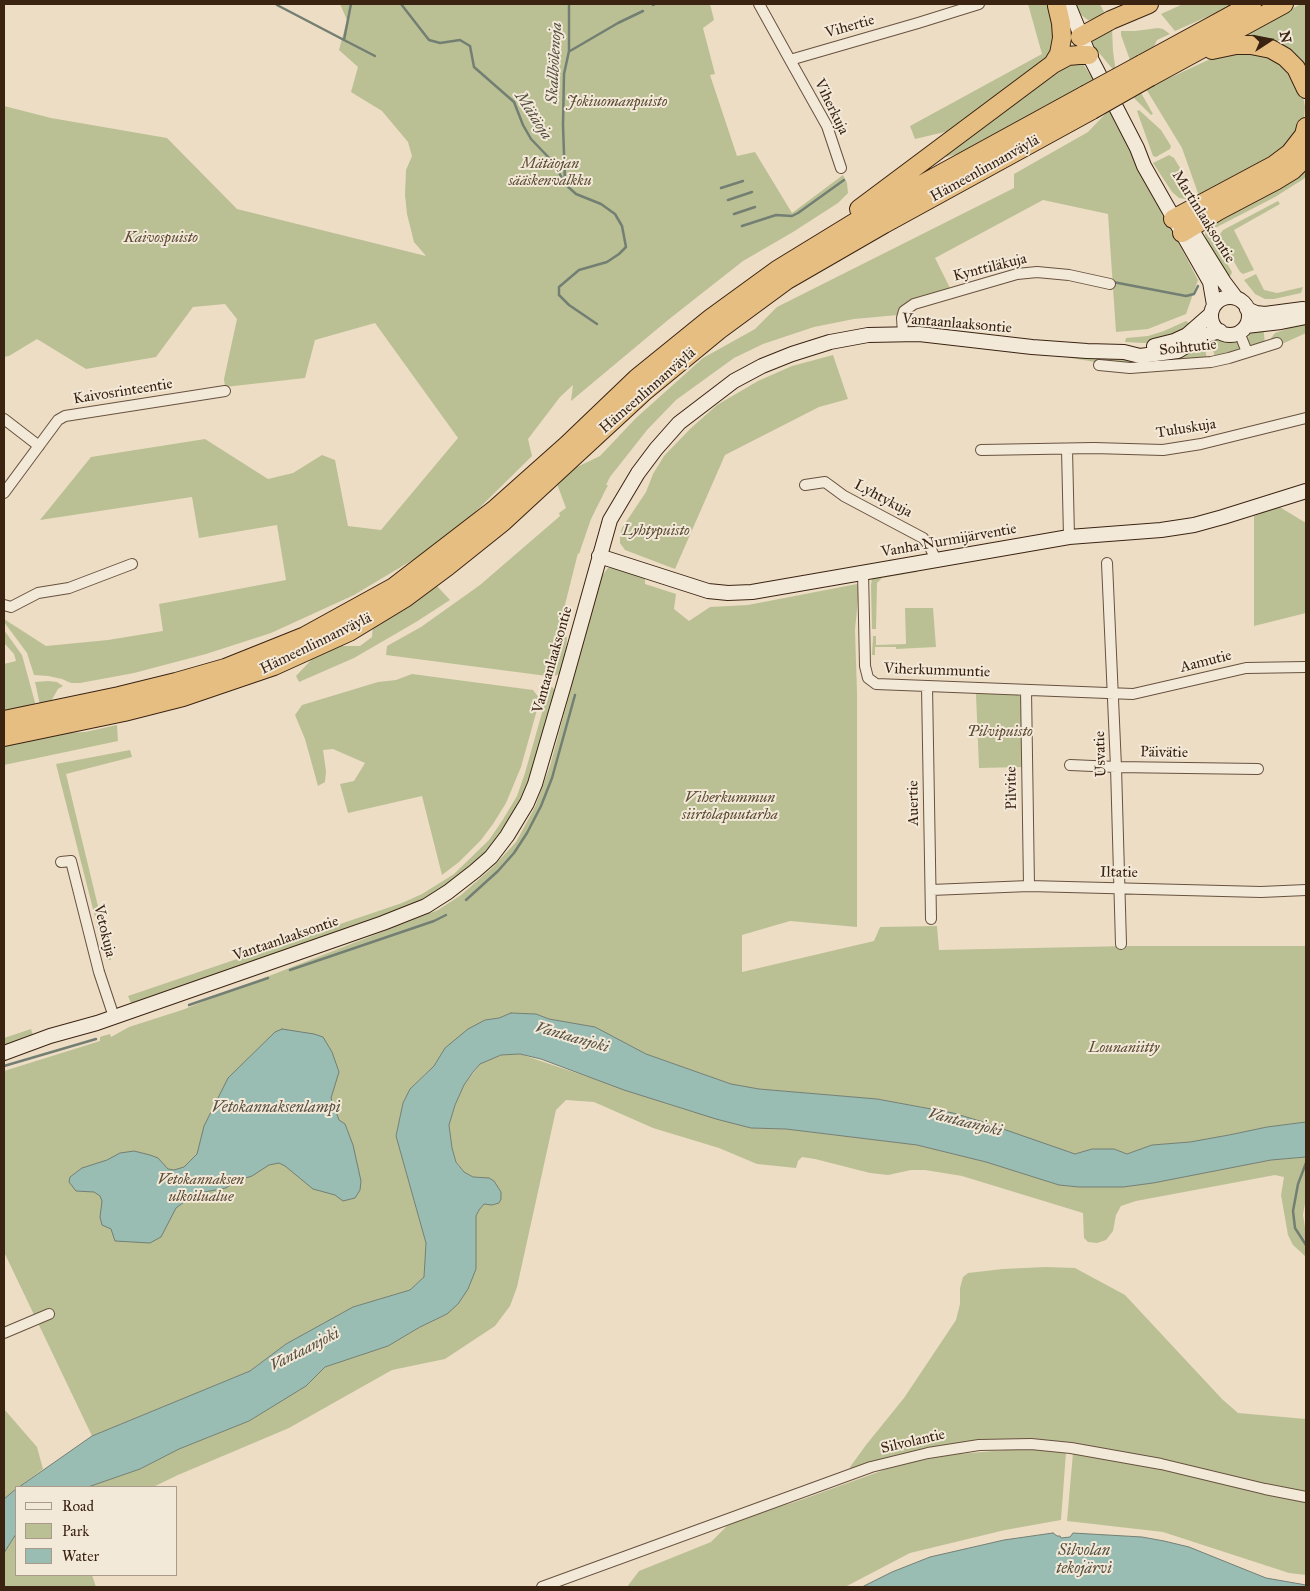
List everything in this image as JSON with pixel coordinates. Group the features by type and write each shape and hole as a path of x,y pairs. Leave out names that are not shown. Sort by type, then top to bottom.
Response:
{"highway":[{"path":"1080,37 1110,20 1149,4"},
{"name":"Hämeenlinnanväylä","path":"4,720 119,696 225,668 305,636 394,587 494,510 645,372 711,318 777,270 875,210 1146,71 1252,4"},
{"name":"Hämeenlinnanväylä","path":"1146,71 1186,58 1284,4"},
{"path":"1053,64 1059,54 1062,38 1060,5"},
{"path":"1186,58 1236,45 1251,45 1271,49 1285,57 1296,68 1306,89"},
{"path":"777,270 1053,64 1068,56 1089,55"},
{"name":"Hämeenlinnanväylä","path":"4,737 124,712 191,694 274,666 349,632 404,598 503,522 646,390 719,330 787,280 1088,102"},
{"path":"1182,223 1290,153 1304,135 1306,127"},
{"path":"1182,223 1218,211 1275,181 1293,170 1306,157"}],"main road":[{"name":"Martinlaaksontie","path":"1060,5 1073,33 1080,37 1141,154 1150,163 1182,223 1210,282 1213,310"},
{"name":"Martinlaaksontie","path":"1182,223 1236,298"},
{"path":"1243,329 1249,317 1247,309 1241,300 1224,298 1213,310 1213,324 1220,331 1229,334 1243,329 1306,318"},
{"path":"1247,309 1256,313 1270,314 1306,308"},
{"name":"Vantaanlaaksontie","path":"4,1053 50,1036 114,1017 402,916 426,906 475,872 491,857 507,836 527,803 535,784 610,520 638,473 679,422 734,381 762,366 792,354 830,342 868,335 903,334 966,338 1032,347 1124,352 1161,346 1187,335 1213,310"},
{"name":"Vantaanlaaksontie","path":"1124,352 1140,356 1171,352 1187,346 1203,336 1220,331"},
{"name":"Vanha Nurmijärventie","path":"599,556 708,591 752,592 1070,537 1161,530 1194,525 1306,491"}],"street":[{"path":"759,4 790,60"},
{"name":"Vihertie","path":"790,60 979,4"},
{"name":"Viherkuja","path":"790,60 827,126 841,168"},
{"name":"Kynttiläkuja","path":"903,334 902,318 904,311 914,304 1017,274 1037,272 1069,275 1110,284"},
{"path":"1243,329 1247,352"},
{"name":"Soihtutie","path":"1099,366 1130,368 1187,365 1229,358 1277,343"},
{"name":"Kaivosrinteentie","path":"4,493 58,420 64,416 225,391"},
{"path":"4,419 39,446"},
{"name":"Tuluskuja","path":"981,450 1163,450 1305,422"},
{"path":"1068,449 1070,537"},
{"name":"Lyhtykuja","path":"804,485 825,482 844,496 923,538 929,545 936,560"},
{"name":"Usvatie","path":"1107,563 1114,694 1121,944"},
{"path":"4,605 11,607 38,593 69,588 132,564"},
{"name":"Viherkummuntie","path":"863,572 865,666 868,678 876,684 1114,694"},
{"name":"Aamutie","path":"1114,694 1144,692 1246,668 1306,667"},
{"name":"Auertie","path":"927,686 931,919"},
{"name":"Pilvitie","path":"1026,690 1029,886"},
{"name":"Päivätie","path":"1070,765 1258,769"},
{"name":"Vetokuja","path":"61,862 71,862 99,972 114,1017"},
{"name":"Iltatie","path":"931,890 1029,886 1261,892 1306,890"},
{"path":"4,1333 49,1314"},
{"name":"Silvolantie","path":"542,1587 864,1470 920,1454 980,1445 1031,1444 1071,1448 1161,1464 1306,1497"}],"green space":[{"path":"340,4 710,4 714,20 703,28 715,74 710,75 737,156 755,152 792,213 843,175 847,183 848,193 838,203 743,261 668,320 571,401 573,385 560,397 528,439 532,456 465,522 441,543 354,595 271,633 206,654 134,673 80,683 71,683 62,679 34,675 27,653 4,622 4,619 46,646 108,640 163,631 159,604 286,580 277,525 199,538 192,497 40,520 91,457 205,439 268,479 293,473 322,455 335,460 348,526 381,530 458,438 375,323 315,340 305,378 225,387 224,379 237,319 225,304 193,307 156,357 86,369 37,339 9,356 4,357 4,106 51,118 167,138 237,209 426,256 414,242 407,214 405,195 406,170 412,156 408,142 382,111 351,92 358,67 339,50 347,20"},
{"path":"1028,4 1050,4 1057,31 1049,61 962,128 915,139 910,126 1042,54"},
{"path":"1073,4 1100,4 1107,18 1088,20 1077,12"},
{"path":"1183,4 1236,4 1175,31 1161,14"},
{"path":"1301,4 1306,4 1306,75 1241,36"},
{"path":"1112,28 1116,73 1090,42 1091,36"},
{"path":"1158,28 1170,34 1157,40 1152,50 1131,63 1121,31"},
{"path":"1259,51 1286,65 1302,91 1305,107 1304,120 1289,148 1199,196 1182,148 1146,89 1223,53"},
{"path":"1078,62 1083,64 1094,81 965,152 946,157 945,152 1060,68"},
{"path":"1140,91 1153,114 1151,115 1132,96"},
{"path":"1109,110 1198,280 1186,314 1148,329 1116,332 1108,214 1043,200 935,258 950,288 902,308 898,315 854,319 814,327 763,344 734,358 676,400 647,430 610,477 606,485 608,485 591,519 578,553 547,676 386,655 387,646 421,627 480,585 560,516 559,513 566,508 557,484 575,468 600,456 636,418 703,358 755,329 777,307 1014,188 1014,174 1088,132"},
{"path":"1139,110 1161,130 1171,146 1170,149 1156,157 1153,156 1137,111"},
{"path":"1169,155 1174,158 1182,171 1191,200 1179,198 1172,192 1153,163"},
{"path":"1306,161 1306,177 1302,180 1275,197 1217,227 1213,227 1211,223"},
{"path":"1278,201 1280,204 1234,230 1254,270 1243,274 1220,238 1220,234 1223,230"},
{"path":"1206,227 1232,272 1227,277 1209,245 1205,235"},
{"path":"1256,274 1264,290 1277,293 1303,287 1301,293 1265,299 1255,294 1244,280"},
{"path":"1186,321 1192,327 1165,341 1125,342 1126,338 1148,336"},
{"path":"1306,324 1306,333 1282,344 1279,338 1272,341 1271,338 1275,333"},
{"path":"1263,326 1265,343 1251,346 1248,339 1250,331"},
{"path":"1219,337 1238,341 1242,349 1215,357 1210,340"},
{"path":"1202,340 1207,359 1146,364 1095,362 1059,356 1090,357"},
{"name":"Lyhtypuisto","path":"833,355 848,399 819,407 725,455 675,569 625,550 620,543 622,528 646,492 653,474 664,456 690,429 717,405 758,381 792,366"},
{"path":"1278,506 1306,523 1306,613 1254,626 1254,516"},
{"path":"614,567 645,578 645,584 676,594 674,609 689,621 710,607 748,605 857,584 859,589 855,630 857,692 857,927 790,921 742,935 742,972 874,941 880,927 937,926 939,950 1128,946 1306,946 1306,1122 1267,1127 1190,1142 1152,1145 1127,1154 1114,1149 1093,1149 1075,1154 922,1107 877,1099 759,1089 731,1084 646,1054 595,1027 549,1019 536,1014 511,1013 499,1018 485,1020 445,1048 434,1066 410,1089 403,1103 396,1136 426,1243 424,1277 410,1290 353,1307 286,1344 250,1371 92,1436 4,1252 4,1071 100,1041 100,1037 110,1034 111,1037 129,1027 182,1010 438,910 461,895 493,867 516,842 535,807 550,766 601,577 608,568"},
{"path":"917,569 917,572 882,578 877,583 876,629 872,629 872,578"},
{"path":"436,585 450,600 354,658 299,682 296,676 315,656 340,646 360,646 372,637 373,626"},
{"path":"905,608 933,608 936,647 896,649 896,647 875,647 875,655 872,655 873,636 876,636 876,645 906,644"},
{"path":"4,630 22,655 36,706 4,713 4,664 16,661 14,654 4,643"},
{"path":"563,637 567,637 566,656 560,674 553,676"},
{"path":"412,674 533,690 540,699 521,767 506,803 481,840 459,862 442,875 422,796 348,813 340,784 354,781 365,763 333,749 323,750 326,771 325,782 318,786 305,739 295,715 302,705 378,682 396,680"},
{"path":"35,682 57,682 63,686 58,689 50,703 40,705"},
{"path":"552,687 555,693 528,785 518,807 492,846 475,864 453,882 412,906 131,1003 128,996 402,903 422,894 454,874 489,840 517,796 549,688"},
{"name":"Pilvipuisto","path":"976,694 1018,694 1022,699 1023,767 979,768"},
{"path":"117,725 118,741 4,765 4,746 64,733 85,732"},
{"path":"130,750 132,757 66,774 111,960 106,960 56,764"},
{"path":"31,1029 33,1035 4,1046 4,1038"},
{"path":"520,1054 680,1108 751,1128 786,1129 917,1145 986,1162 1059,1185 1123,1187 1271,1160 1306,1157 1306,1198 1303,1215 1306,1233 1306,1257 1293,1245 1288,1235 1281,1195 1284,1177 1275,1175 1136,1201 1121,1206 1116,1215 1113,1231 1106,1240 1097,1243 1088,1242 1084,1238 1083,1213 962,1176 925,1170 911,1170 888,1175 870,1173 802,1157 798,1161 796,1168 757,1164 719,1148 653,1128 594,1102 566,1100 556,1110 517,1287 510,1306 495,1326 445,1359 392,1370 289,1428 155,1486 91,1486 140,1469 179,1449 249,1421 305,1386 325,1367 388,1346 447,1314 476,1269 476,1216 484,1204 492,1205 499,1203 501,1199 501,1192 494,1181 489,1178 473,1177 464,1172 456,1161 449,1125 464,1085 480,1064 501,1055"},
{"path":"1045,1267 1075,1268 1125,1295 1222,1399 1238,1413 1306,1419 1306,1492 1289,1490 1146,1457 1026,1439 995,1439 959,1443 851,1470 850,1467 904,1398 956,1320 963,1277 968,1273"},
{"path":"4,1409 37,1447 43,1469 20,1486 15,1486 15,1490 4,1499"},
{"path":"1029,1448 1066,1452 1061,1520 1005,1530 910,1553 845,1587 627,1587 639,1571 711,1542 733,1520 795,1502 895,1466 947,1455"},
{"path":"1073,1453 1121,1458 1306,1500 1306,1575 1289,1573 1163,1532 1067,1521"},
{"path":"15,1536 15,1576 92,1576 96,1587 4,1587 4,1553"}],"water":[{"name":"Vantaanjoki","path":"511,1013 536,1014 549,1019 595,1027 646,1054 731,1084 759,1089 877,1099 953,1113 1075,1154 1092,1149 1114,1149 1127,1154 1152,1145 1190,1142 1267,1127 1306,1122 1306,1157 1271,1160 1123,1187 1059,1185 986,1162 917,1145 786,1129 751,1128 624,1090 541,1059 520,1054 501,1055 480,1064 473,1072 464,1085 449,1125 456,1162 464,1172 473,1177 489,1178 494,1181 501,1192 501,1199 499,1203 492,1205 484,1204 476,1216 476,1269 468,1289 458,1304 447,1314 388,1346 325,1367 306,1386 249,1421 179,1449 140,1469 91,1486 20,1486 92,1436 250,1371 286,1344 353,1307 410,1290 424,1277 426,1243 396,1136 403,1103 410,1089 434,1066 445,1048 468,1029 485,1020 499,1018"},
{"name":"Vetokannaksenlampi","path":"282,1029 323,1037 332,1052 339,1072 331,1098 339,1120 345,1124 353,1145 361,1181 360,1190 355,1198 343,1201 335,1195 313,1189 279,1163 269,1165 252,1176 236,1181 226,1188 199,1193 188,1199 176,1208 161,1237 150,1243 115,1241 111,1229 102,1225 100,1217 102,1201 100,1196 94,1192 76,1191 69,1182 70,1177 82,1168 107,1160 120,1153 134,1151 158,1158 168,1169 174,1170 184,1167 197,1154 204,1126 228,1078 275,1032"},
{"path":"15,1490 15,1536 4,1553 4,1499"},
{"name":"Silvolan tekojärvi","path":"1053,1533 1061,1538 1070,1537 1073,1533 1142,1537 1164,1541 1189,1547 1266,1578 1306,1585 1306,1587 862,1587 892,1572 930,1557 1004,1540"}],"waterway":[{"path":"277,5 344,40 351,4"},
{"name":"Mätäoja","path":"401,4 429,40 440,43 460,40 470,46 474,67 514,102 531,139 554,163 565,184 576,194 601,204 615,214 622,226 626,247 607,262 579,270 559,287 559,295 569,305 597,324"},
{"name":"Skallbölenoja","path":"565,182 564,74 569,51 569,4"},
{"path":"570,51 643,11"},
{"path":"344,40 375,56"},
{"path":"742,226 776,215 792,216 844,180"},
{"path":"721,188 743,181"},
{"path":"728,200 752,192"},
{"path":"734,214 755,207"},
{"path":"1113,282 1186,296 1194,294 1198,286"},
{"path":"466,900 498,871 514,853 527,833 541,806 552,778 575,695"},
{"path":"290,970 434,921 446,915"},
{"path":"189,1005 268,978"},
{"path":"4,1066 96,1039"},
{"path":"1306,1163 1298,1184 1293,1211 1295,1228 1306,1245"}],"park label":[{"name":"Jokiuomanpuisto","path":"617,102"},
{"name":"Mätäojan sääskenvalkku","path":"550,172"},
{"name":"Kaivospuisto","path":"161,238"},
{"name":"Viherkummun siirtolapuutarha","path":"730,806"},
{"name":"Lounaniitty","path":"1124,1048"},
{"name":"Vetokannaksen ulkoilualue","path":"201,1188"}]}
